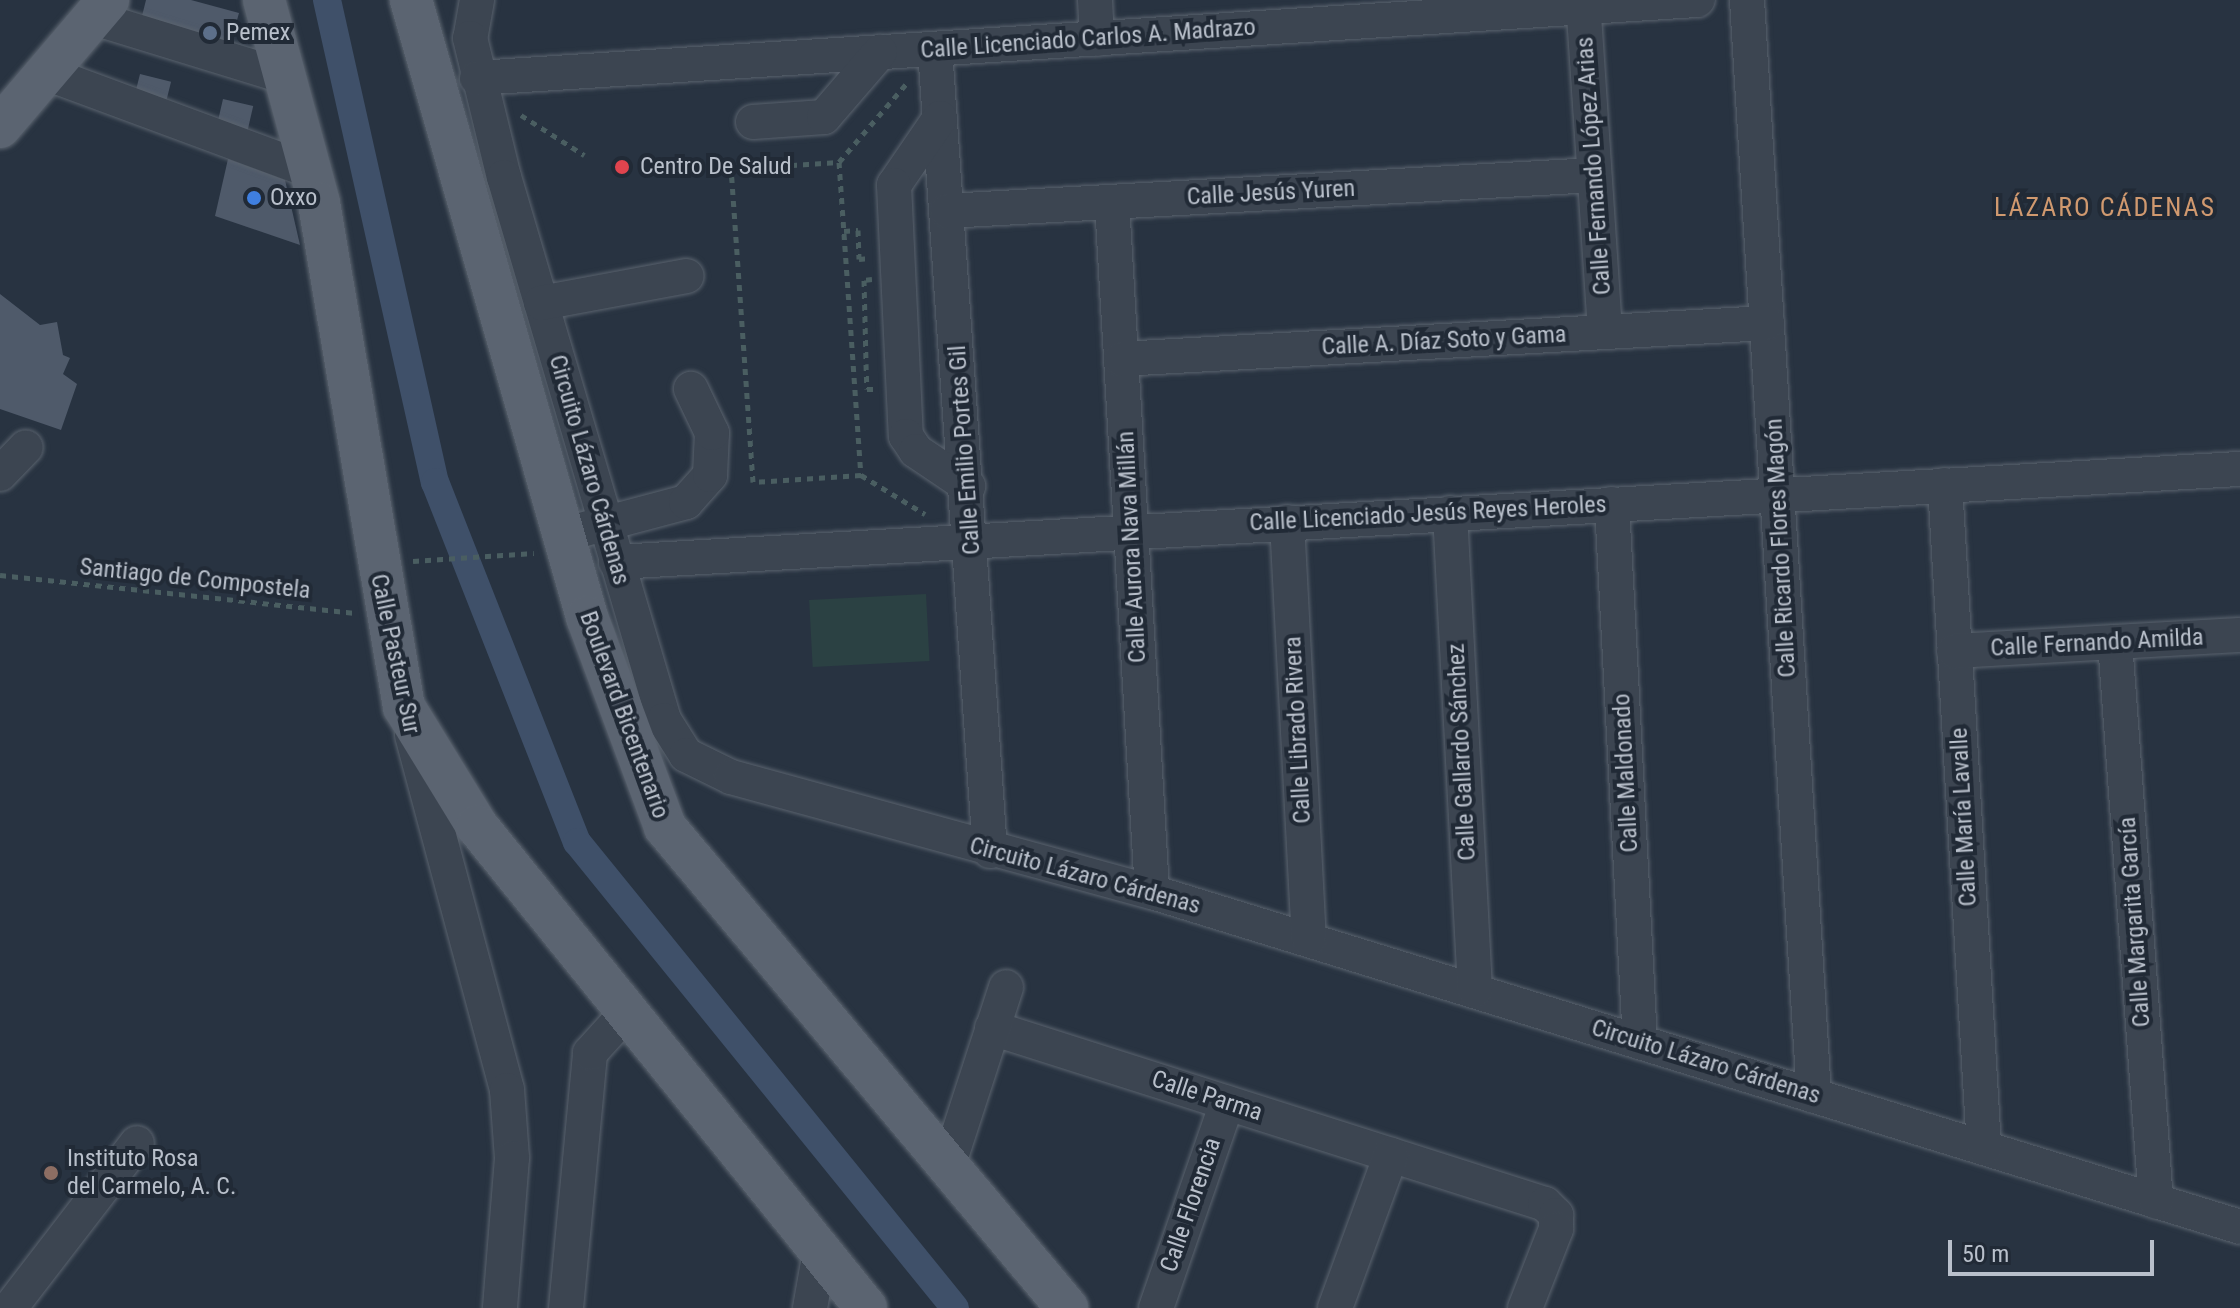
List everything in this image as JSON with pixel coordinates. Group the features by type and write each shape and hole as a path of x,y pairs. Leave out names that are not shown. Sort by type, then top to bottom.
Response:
{"main road":[{"name":"Calle Pasteur Sur","path":"264,0 311,171 404,707"},
{"path":"0,127 101,9"},
{"name":"Boulevard Bicentenario","path":"416,15 561,534 665,827 1067,1308"},
{"path":"404,707 477,826 629,1010 866,1308"}],"street":[{"path":"1095,0 1097,39"},
{"name":"Calle Licenciado Carlos A. Madrazo","path":"477,78 1097,39 1583,3 1698,0"},
{"name":"Calle Ricardo Flores Magón","path":"1747,0 1814,1096"},
{"name":"Calle Fernando López Arias","path":"1583,3 1605,331"},
{"path":"101,9 286,77"},
{"path":"416,15 442,33 474,11"},
{"name":"Circuito Lázaro Cárdenas","path":"474,11 477,78 504,177 604,525 664,720 686,755 731,777 990,851 1152,892 2240,1227"},
{"name":"Calle Emilio Portes Gil","path":"935,49 972,540 990,851"},
{"path":"753,122 824,117 880,52"},
{"path":"46,73 311,171"},
{"path":"433,77 485,161 504,177"},
{"path":"940,118 894,185 906,436 916,451 968,486"},
{"name":"Calle Jesús Yuren","path":"947,211 1594,175"},
{"name":"Calle Aurora Nava Millán","path":"1112,202 1152,892"},
{"path":"541,303 687,276"},
{"name":"Calle A. Díaz Soto y Gama","path":"1121,359 1767,323"},
{"path":"561,534 686,502 710,475 712,433 691,389"},
{"path":"0,474 26,447"},
{"name":"Calle Licenciado Jesús Reyes Heroles","path":"616,562 2240,469"},
{"name":"Calle María Lavalle","path":"1945,485 1984,1148"},
{"name":"Calle Maldonado","path":"1612,504 1640,1042"},
{"name":"Calle Gallardo Sánchez","path":"1450,513 1475,990"},
{"name":"Calle Librado Rivera","path":"1287,522 1309,939"},
{"name":"Calle Fernando Amilda","path":"1954,651 2240,635"},
{"name":"Calle Margarita García","path":"2115,642 2156,1201"},
{"name":"Calle Pasteur Sur","path":"404,707 507,1090 512,1158 500,1308"},
{"path":"948,1166 1006,987"},
{"path":"566,1308 590,1053 629,1010"},
{"name":"Calle Parma","path":"992,1028 1545,1204 1556,1215 1525,1308"},
{"name":"Calle Florencia","path":"1156,1308 1227,1103"},
{"path":"10,1308 137,1143"},
{"path":"1335,1308 1391,1155"},
{"path":"810,1308 820,1251"}],"path":[{"path":"477,78 584,155"},
{"path":"861,475 839,162 897,94"},
{"path":"839,162 731,169 753,482 861,475 931,517"},
{"path":"844,231 858,230 859,259"},
{"path":"853,365 866,364 867,389"},
{"path":"431,559 508,553"},
{"name":"Santiago de Compostela","path":"0,575 386,615"}],"green space":[{"path":"926,594 930,661 813,667 809,600"}],"building":[{"name":"Pemex","path":"146,0 191,0 239,13 230,45 141,20"},
{"name":"Pemex","path":"140,74 171,82 164,111 133,103"},
{"name":"Pemex","path":"223,99 253,106 246,138 216,131"},
{"name":"Oxxo","path":"228,159 285,180 300,245 215,216"},
{"path":"0,294 40,325 57,322 63,355 70,358 63,374 77,384 61,430 0,409"}],"waterway":[{"path":"327,0 435,482 577,842 955,1308"}],"place":[{"name":"Pemex","path":"210,33"},
{"name":"Centro De Salud","path":"622,167"},
{"name":"Oxxo","path":"254,198"},
{"name":"Instituto Rosa del Carmelo, A. C.","path":"51,1173"}],"district":[{"name":"LÁZARO CÁDENAS","path":"2105,208"}]}
